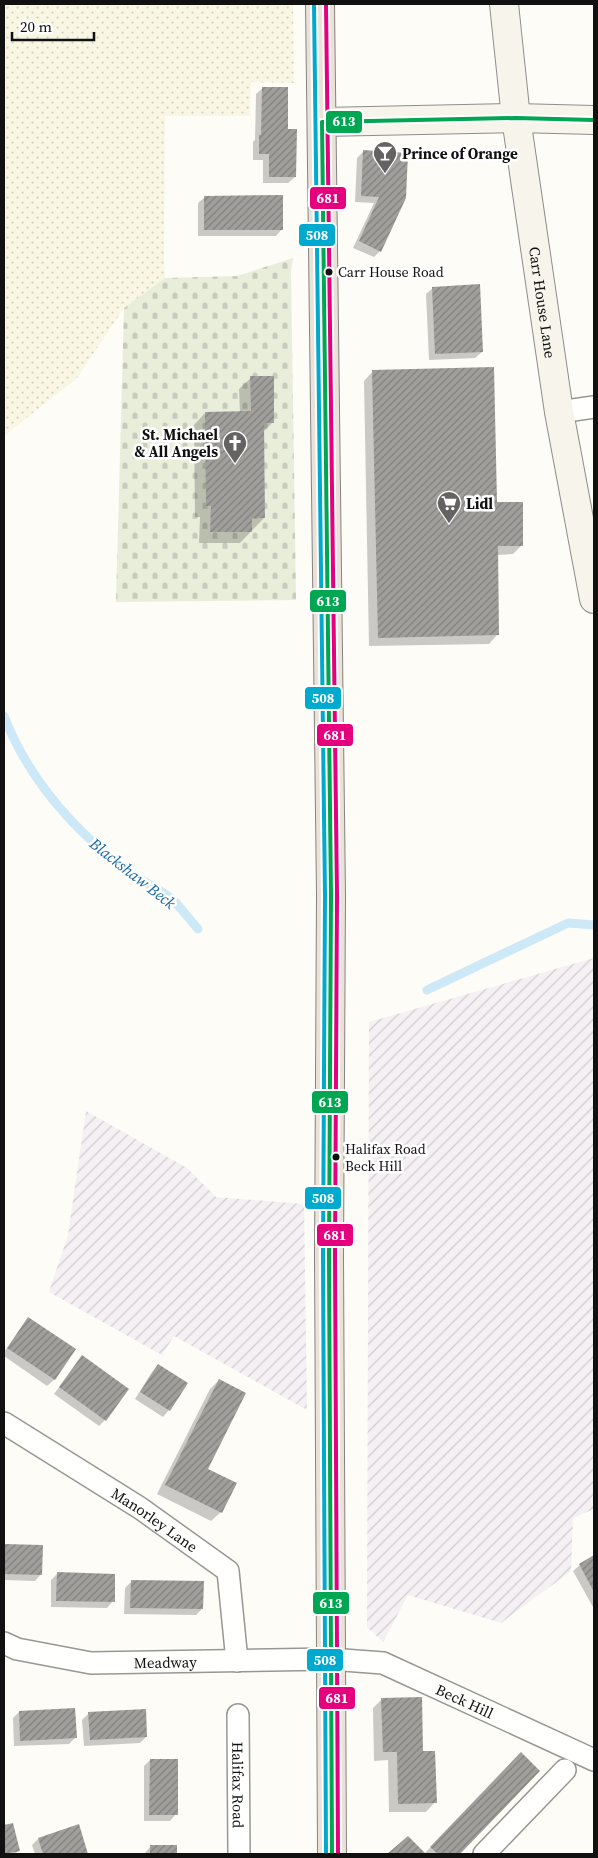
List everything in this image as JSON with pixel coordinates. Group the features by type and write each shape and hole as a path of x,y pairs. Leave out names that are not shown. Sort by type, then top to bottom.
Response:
{"highway":[{"path":"320,4 331,944 330,1659 332,1854"}],"street":[{"name":"Carr House Lane","path":"504,4 516,118 559,412 594,599"},
{"path":"322,122 516,118 594,120"},
{"path":"559,412 594,407"},
{"name":"Manorley Lane","path":"4,1423 140,1508 228,1571 237,1661"},
{"name":"Meadway","path":"4,1643 17,1649 91,1663 330,1659"},
{"name":"Beck Hill","path":"330,1659 383,1663 535,1734 590,1752"},
{"name":"Halifax Road","path":"238,1715 239,1854"},
{"path":"484,1854 565,1770"}],"shaded area":[{"path":"4,4 293,4 294,83 251,82 250,116 165,116 165,278 124,308 77,378 4,436"},
{"path":"594,958 594,1509 573,1518 571,1571 501,1623 408,1595 383,1642 367,1627 369,1022"},
{"path":"86,1111 187,1168 216,1197 304,1204 307,1410 174,1336 162,1355 49,1292 68,1235"}],"green space":[{"path":"293,258 291,271 296,600 116,602 124,308 165,278 237,276"}],"building":[{"path":"262,87 288,87 288,129 297,129 296,177 269,177 269,154 259,154"},
{"name":"Prince of Orange","path":"363,150 408,153 406,198 381,252 359,241 379,197 361,196"},
{"path":"283,195 283,230 204,230 204,196"},
{"path":"480,284 483,352 435,354 432,287"},
{"name":"Lidl","path":"494,367 497,502 523,502 523,546 498,546 499,635 378,638 372,370"},
{"name":"St. Michael & All Angels","path":"250,376 274,376 274,423 264,423 265,518 252,518 252,532 210,532 211,506 206,506 205,412 251,411"},
{"path":"28,1317 76,1349 55,1380 7,1348"},
{"path":"82,1355 129,1389 106,1421 59,1387"},
{"path":"158,1364 188,1383 170,1411 140,1392"},
{"path":"219,1379 246,1393 208,1469 237,1483 222,1513 165,1485"},
{"path":"4,1544 43,1545 42,1575 4,1574"},
{"path":"594,1555 594,1592 579,1564"},
{"path":"57,1572 115,1574 115,1602 56,1601"},
{"path":"131,1580 204,1581 203,1609 130,1608"},
{"path":"422,1697 423,1751 435,1751 437,1803 398,1804 397,1752 383,1752 381,1698"},
{"path":"75,1708 77,1738 20,1741 19,1711"},
{"path":"146,1709 147,1737 90,1740 88,1712"},
{"path":"521,1752 540,1771 460,1854 438,1854 430,1847"},
{"path":"150,1759 178,1759 178,1815 149,1815"},
{"path":"13,1823 20,1851 4,1854 4,1825"},
{"path":"79,1824 88,1854 43,1854 38,1838"},
{"path":"408,1836 426,1854 387,1854"},
{"path":"150,1845 177,1845 177,1854 150,1854"}],"waterway":[{"name":"Blackshaw Beck","path":"4,716 14,739 39,781 70,819 125,869 173,900 198,929"},
{"name":"Blackshaw Beck","path":"427,990 568,923 594,925"}],"transit line":[{"name":"508","path":"314,4 325,895 323,1255 326,1854"},
{"name":"681","path":"326,4 337,895 335,1255 338,1854"},
{"name":"613","path":"332,1854 329,1255 331,895 322,122 516,118 594,120"}],"place":[{"name":"Prince of Orange","path":"385,174"},
{"name":"Carr House Road","path":"329,272"},
{"name":"St. Michael & All Angels","path":"235,464"},
{"name":"Lidl","path":"449,524"},
{"name":"Halifax Road Beck Hill","path":"336,1157"}]}
